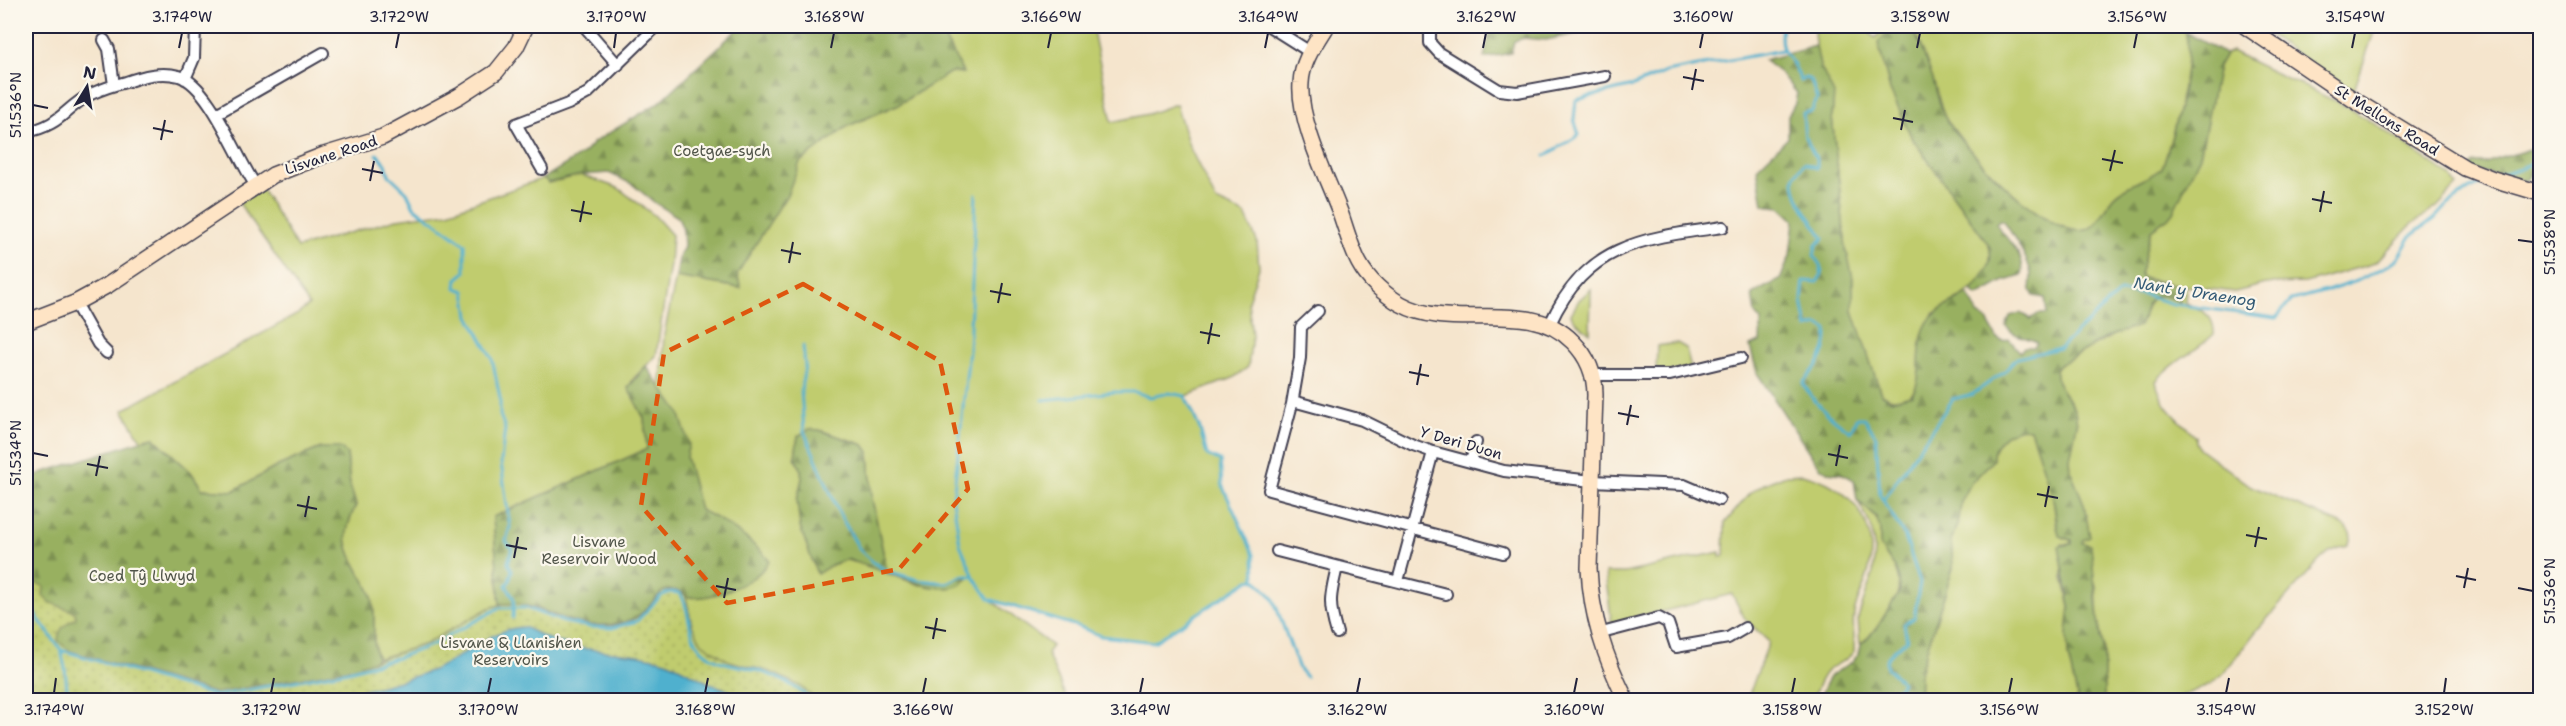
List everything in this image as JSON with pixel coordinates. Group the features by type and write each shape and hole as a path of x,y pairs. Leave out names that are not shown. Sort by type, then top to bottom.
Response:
{"main road":[{"name":"Lisvane Road","path":"26,322 75,303 133,270 273,175 383,137 459,96 496,72 512,53 526,26"},
{"path":"1326,26 1310,52 1302,75 1302,105 1356,255 1370,279 1400,304 1434,316 1529,319 1550,324 1578,347 1593,375 1595,395 1589,577 1599,634 1606,657 1626,700"},
{"name":"St Mellons Road","path":"2245,26 2354,100 2465,168 2493,179 2541,192"}],"street":[{"path":"185,79 194,58 195,26"},
{"path":"584,26 618,65"},
{"path":"542,170 516,124 568,104 588,93 657,26"},
{"path":"1269,26 1310,52"},
{"path":"1430,26 1430,43 1439,52 1499,90 1518,92 1605,76"},
{"path":"104,40 109,49 114,86"},
{"path":"216,114 323,53"},
{"path":"26,132 55,123 89,95 151,74 171,75 185,79 205,96 256,186"},
{"path":"1550,324 1563,299 1575,284 1607,256 1643,240 1723,227"},
{"path":"75,303 98,344 107,352"},
{"path":"1318,311 1301,327 1300,358 1293,402 1269,490 1503,553"},
{"path":"1593,375 1670,375 1741,358"},
{"name":"Y Deri Duon","path":"1293,402 1362,420 1413,445 1433,452 1518,474 1592,481 1684,485 1719,500"},
{"path":"1472,462 1476,442"},
{"path":"1398,581 1433,452"},
{"path":"1277,550 1446,594"},
{"path":"1337,567 1330,600 1330,611 1337,633"},
{"path":"1599,634 1659,618 1668,623 1676,647 1728,638 1745,628"}],"highlighted area":[{"path":"803,284 940,361 968,489 899,569 727,603 641,506 664,353"}],"green space":[{"name":"Coetgae-sych","path":"741,26 938,26 963,73 951,72 899,104 848,126 800,162 787,195 737,274 741,288 676,277 680,254 684,247 683,230 678,217 655,203 632,184 609,173 581,175 548,183 544,178 584,153 594,142 660,102"},
{"path":"938,26 1092,26 1112,122 1148,114 1176,104 1189,146 1216,201 1245,214 1257,241 1259,268 1248,301 1252,336 1248,367 1233,378 1186,396 1200,428 1207,455 1220,461 1222,485 1254,555 1255,579 1249,580 1154,642 1101,636 1080,627 991,600 1052,646 1047,653 1067,700 810,700 721,663 702,650 687,622 660,395 664,335 676,277 741,288 737,274 800,162 848,126 899,104 951,71 963,73","holes":["819,430 864,445 869,452 872,499 887,571 930,582 945,583 968,576 967,579 957,586 920,585 846,560 829,566 797,500 802,479 801,469 795,457 798,436"]},
{"path":"1489,26 1597,26 1600,29 1546,40 1524,38 1514,41 1511,53 1484,58 1489,36 1485,32"},
{"path":"1814,26 1863,26 1875,38 1889,26 1895,26 1878,42 1890,90 1912,138 1989,245 1988,269 1982,279 1964,295 1933,314 1917,387 1910,395 1901,399 1891,399 1881,394 1853,311 1853,290 1846,249 1832,117 1833,103 1818,58"},
{"path":"1895,26 1912,26 1944,115 1971,151 2009,190 2030,207 2051,221 2070,229 2091,228 2115,196 2162,168 2176,120 2184,79 2187,60 2185,32 2225,54 2218,66 2200,156 2173,212 2151,230 2140,275 2148,281 2180,285 2180,302 2161,295 2154,297 2147,304 2139,326 2107,337 2059,365 2055,370 2057,382 2075,411 2077,424 2070,458 2071,472 2084,504 2090,537 2082,543 2091,545 2098,620 2104,652 2104,700 2078,700 2068,656 2067,634 2070,606 2059,546 2072,544 2072,540 2059,536 2053,498 2030,429 2024,428 2011,432 2000,441 1993,453 1993,460 1971,483 1961,502 1959,519 1951,541 1953,568 1920,673 1919,700 1818,700 1830,676 1852,662 1858,654 1860,645 1876,629 1900,591 1895,568 1880,546 1880,529 1876,517 1857,500 1854,480 1843,474 1828,472 1821,468 1813,458 1757,373 1750,346 1760,342 1761,321 1755,314 1752,294 1780,280 1790,256 1794,220 1780,207 1763,205 1757,168 1788,138 1788,115 1795,104 1797,93 1778,71 1764,60 1816,46 1820,66 1834,94 1832,117 1846,249 1853,278 1853,311 1881,394 1891,400 1912,395 1918,380 1920,348 1925,327 1936,313 1968,294 1978,314 1986,319 1997,338 2003,341 2009,339 2020,352 2024,347 2034,347 2037,343 2006,327 2010,316 2020,313 2031,319 2038,314 2047,314 2045,298 2034,296 2030,286 2031,273 2028,263 2004,221 2000,220 1996,223 2021,260 2022,276 2004,281 1977,296 1972,291 1989,264 1989,245 1912,138 1890,90 1878,42"},
{"path":"1912,26 2178,26 2187,36 2188,52 2175,123 2162,168 2115,196 2091,228 2070,229 2051,221 2009,190 1956,133 1942,110 1930,70"},
{"path":"2257,26 2376,26 2353,93"},
{"path":"2232,51 2334,100 2361,116 2451,177 2457,186 2437,207 2411,225 2375,263 2305,283 2266,284 2235,292 2186,286 2185,303 2201,310 2209,317 2214,327 2214,334 2156,381 2166,405 2196,436 2199,448 2251,486 2343,525 2351,537 2348,545 2329,552 2319,561 2257,630 2223,674 2210,684 2172,700 2104,700 2104,652 2098,620 2096,586 2082,543 2084,504 2071,472 2070,458 2077,424 2075,411 2057,382 2055,370 2059,365 2143,319 2154,297 2164,296 2179,302 2180,285 2142,278 2142,261 2151,230 2168,218 2200,156 2218,65 2225,54"},
{"path":"2540,144 2540,165 2525,181 2469,169 2474,163 2485,163 2537,147"},
{"path":"581,175 618,188 655,216 672,235 670,264 656,356 634,378 628,388 644,418 647,449 493,517 500,605 489,608 426,644 377,657 371,595 348,549 346,534 356,505 350,486 347,454 321,448 278,466 233,491 202,489 191,472 153,437 141,440 123,410 298,314 309,305 239,203 262,189 297,248 397,219 448,212 544,178 548,183"},
{"path":"1591,289 1590,333 1573,319 1571,314 1579,300"},
{"path":"1677,343 1686,348 1691,368 1656,373 1657,346"},
{"name":"Lisvane Reservoir Wood","path":"646,366 679,412 689,444 686,457 700,510 737,532 770,561 758,574 747,581 714,595 689,597 674,591 664,591 636,617 616,624 582,624 524,605 500,605 493,517 647,449 644,418 628,388"},
{"path":"2022,427 2030,429 2033,435 2053,498 2057,528 2063,538 2072,540 2072,544 2062,544 2063,578 2070,606 2068,656 2078,700 1919,700 1920,673 1953,568 1951,541 1959,519 1961,502 1971,483 1993,460 1998,444 2012,431"},
{"path":"809,429 819,430 864,445 869,452 872,499 887,571 916,580 938,583 968,576 959,585 945,588 928,586 846,560 817,574 800,527 797,500 802,479 801,469 795,457 798,436"},
{"name":"Coed Tŷ Llwyd","path":"153,437 191,472 202,489 233,491 278,466 321,448 340,448 347,454 350,486 356,505 346,534 348,549 371,593 373,605 374,642 377,657 368,671 225,700 76,678 26,597 26,481 41,473"},
{"path":"1802,474 1833,486 1856,507 1864,520 1871,551 1868,575 1854,614 1854,651 1848,658 1830,668 1818,685 1812,700 1747,700 1769,642 1745,619 1732,594 1612,624 1605,573 1625,573 1720,552 1720,557 1724,556 1725,523 1749,494 1764,484 1786,475"},
{"path":"1857,500 1871,512 1879,523 1881,546 1896,570 1899,580 1898,591 1890,611 1860,645 1858,618 1873,573 1875,551 1871,526"},
{"name":"Lisvane & Llanishen Reservoirs","path":"26,580 44,586 43,596 49,602 75,612 76,618 63,627 58,641 70,651 215,693 345,670 426,644 489,608 504,604 520,604 569,621 612,626 632,620 642,614 662,592 680,591 686,596 692,625 702,643 729,661 771,672 800,686 816,700 26,700"}],"water":[{"path":"524,627 546,638 580,648 667,661 707,682 753,700 312,700 373,688 433,670 500,632"}],"waterway":[{"path":"1782,26 1781,37 1784,51 1794,65 1800,81 1805,78 1811,80 1817,99 1812,111 1803,113 1805,137 1817,160 1817,168 1804,163 1795,175 1794,182 1799,199 1824,238 1816,245 1814,256 1820,265 1822,274 1817,282 1804,281 1802,300 1807,328 1818,325 1827,329 1827,338 1821,359 1803,383 1818,404 1844,427 1851,432 1856,418 1864,418 1876,436 1880,495 1905,537 1920,582 1914,618 1904,624 1907,640 1886,660 1887,668 1902,682 1898,689 1883,693 1883,700"},
{"path":"1545,156 1579,135 1574,119 1576,100 1633,86 1666,72 1783,50"},
{"path":"377,154 386,164 389,175 407,192 414,207 465,244 465,272 457,279 456,288 465,291 469,316 492,358 500,398 500,415 505,428 501,462 510,527 506,541 512,549 508,563 512,570 506,585 514,599 513,618"},
{"name":"Nant y Draenog","path":"2500,175 2540,161"},
{"name":"Nant y Draenog","path":"1883,500 1953,399 1973,394 2004,372 2017,358 2060,348 2120,292 2141,294 2173,304 2276,318 2292,300 2357,281 2387,266 2398,258 2411,236 2445,207 2470,189 2486,182"},
{"path":"976,194 969,351 953,500 960,544 974,577 989,599 1080,627 1101,636 1154,642 1249,580 1255,579 1273,598 1299,669 1306,677"},
{"path":"803,346 805,366 801,390 804,431 840,515 860,550 887,571 919,580 947,583 963,575 974,577"},
{"path":"1043,400 1114,392 1135,392 1150,397 1169,393 1185,396 1200,429 1207,455 1220,461 1222,485 1254,555 1255,579"},
{"path":"61,650 216,696 348,671 397,658 434,644 499,608 526,608 564,622 612,628 637,621 661,596 670,592 680,593 686,606 693,635 706,654 723,662 773,676 797,689 810,700"},
{"path":"26,602 61,650 68,700"}]}
